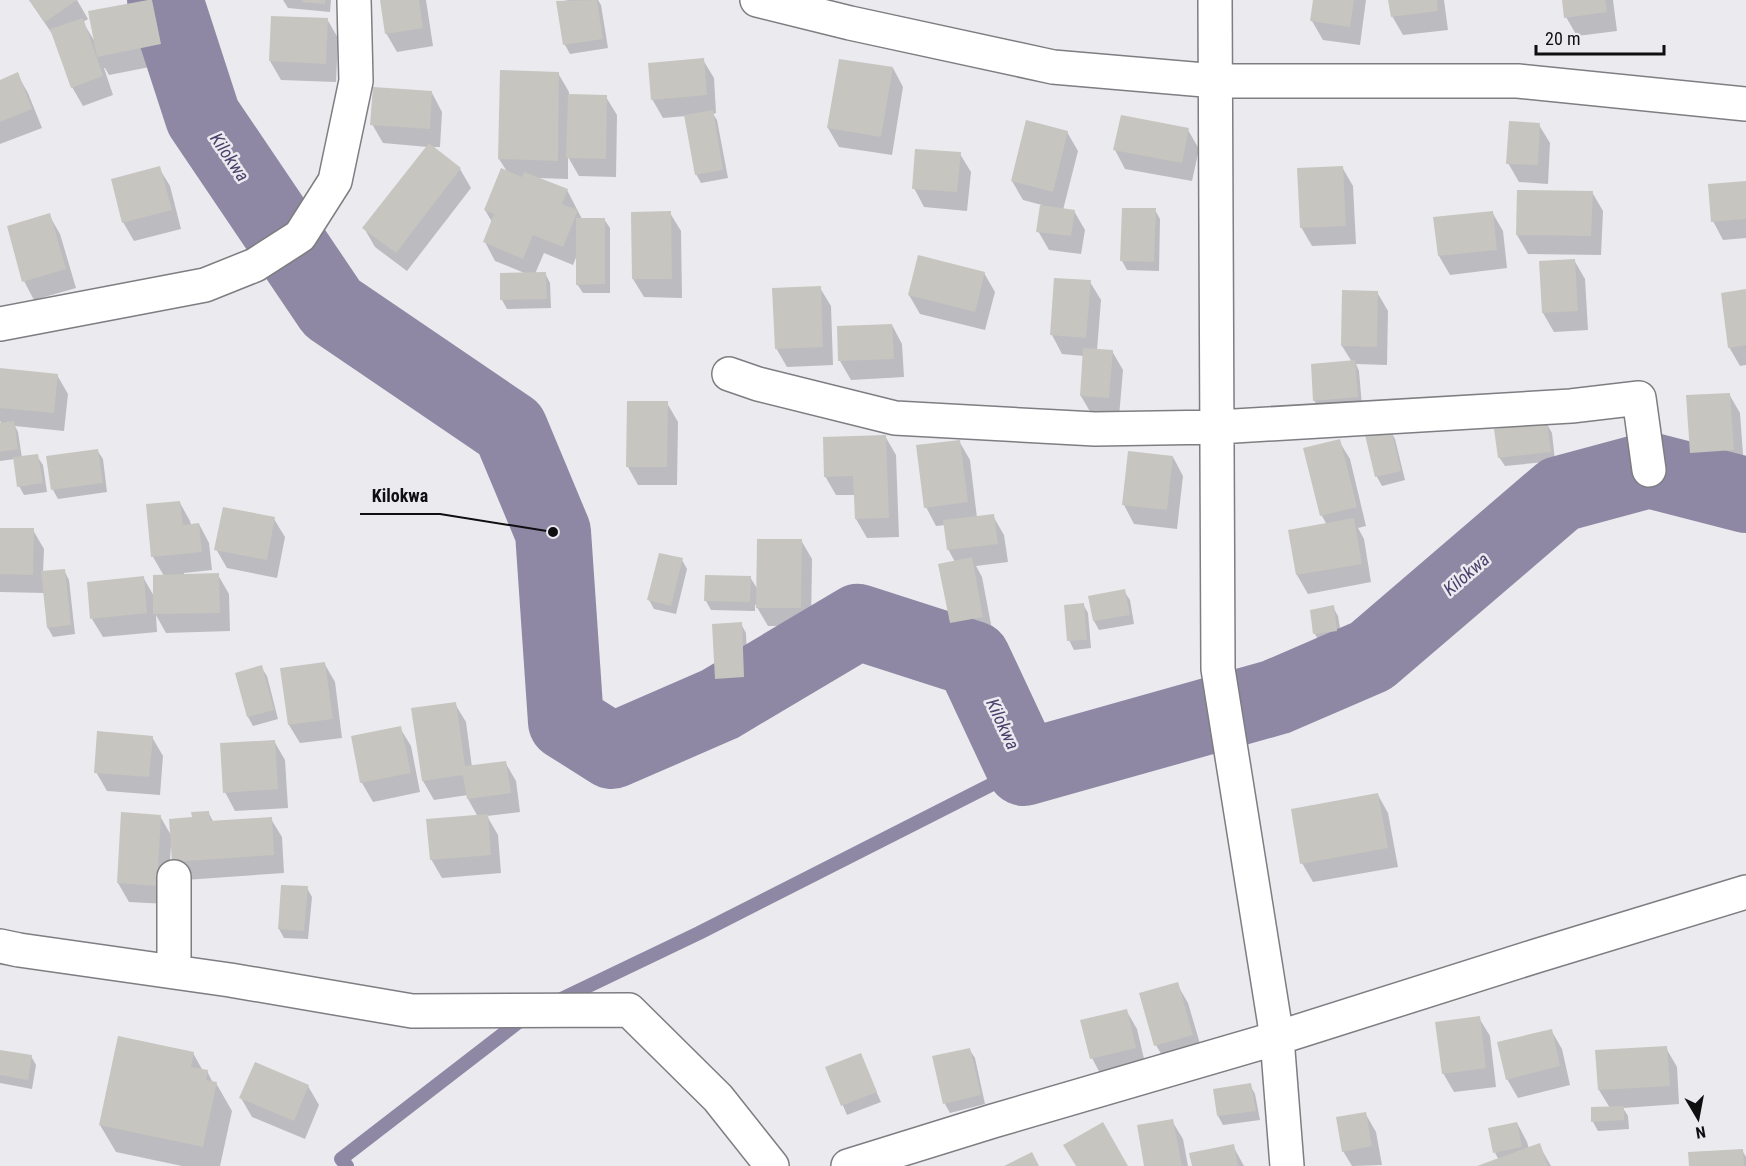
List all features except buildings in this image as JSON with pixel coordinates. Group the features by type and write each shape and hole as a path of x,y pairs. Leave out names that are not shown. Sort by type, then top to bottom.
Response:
{"street":[{"path":"0,324 205,285 255,265 300,236 335,181 356,81 354,0"},
{"path":"757,0 850,23 1053,67 1216,81 1518,81 1746,104"},
{"path":"1215,0 1218,669 1277,1038 1287,1166"},
{"path":"729,374 758,384 894,418 1095,429 1218,428 1571,406 1639,398 1649,470"},
{"path":"174,877 174,972"},
{"path":"848,1166 1277,1038 1746,892"},
{"path":"0,946 412,1011 629,1010 718,1098 772,1166"}],"waterway":[{"name":"Kilokwa","path":"165,0 203,117 332,308 510,429 553,532 566,722 612,751 720,704 858,622 973,659 1024,768 1276,697 1371,656 1560,494 1649,470 1746,495"},
{"path":"555,1002 699,933 1024,768"},
{"path":"347,1166 341,1159 525,1017"}],"place":[{"name":"Kilokwa","path":"553,532"}]}
